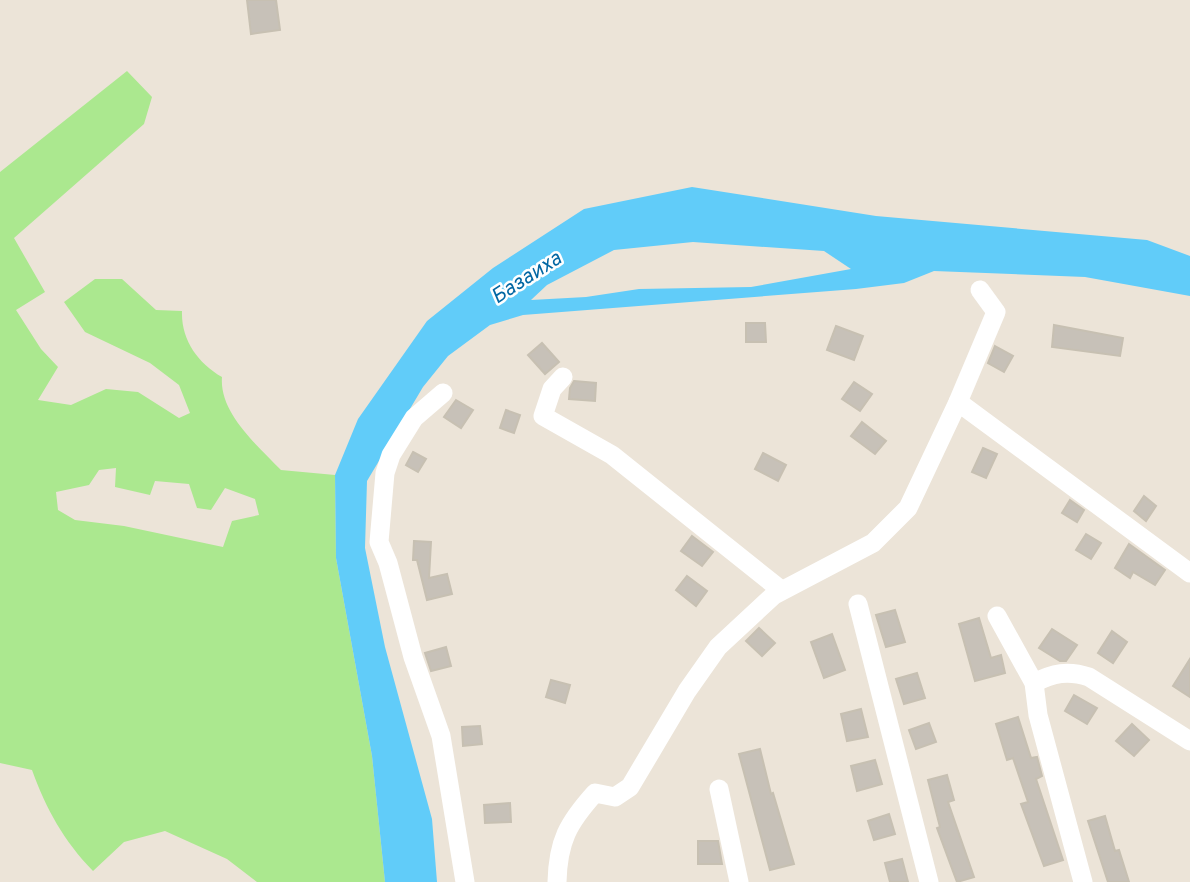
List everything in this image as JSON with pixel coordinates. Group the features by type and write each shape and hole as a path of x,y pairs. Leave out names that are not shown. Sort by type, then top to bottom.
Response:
{"street":[{"path":"557,882 558,859 566,829 595,793 615,797 630,787 687,691 719,647 781,590 873,543 908,508 958,402 996,312 980,290"},
{"path":"563,377 552,389 543,416 612,455 781,590"},
{"path":"443,393 414,418 391,455 385,472 379,542 388,563 413,657 441,736 465,882"},
{"path":"958,402 1190,573"},
{"path":"858,604 929,882"},
{"path":"998,616 1034,683 1038,715 1083,882"},
{"path":"1034,683 1051,674 1074,671 1089,677 1190,741"},
{"path":"719,789 739,882"}],"green space":[{"path":"127,71 152,97 144,124 14,238 45,292 16,310 41,349 58,367 38,400 71,405 106,389 138,392 179,418 190,413 179,385 150,363 85,332 64,302 95,279 122,279 156,310 182,311 184,332 188,341 205,365 222,377 223,390 233,416 281,470 335,475 336,558 372,756 385,882 257,882 227,859 165,831 124,842 93,871 57,824 32,770 0,763 0,172","holes":["116,468 115,487 150,495 155,481 189,484 197,508 211,510 225,488 255,499 259,515 232,521 223,547 124,526 75,520 58,510 56,492 89,485 99,470"]}],"water":[{"name":"Базаиха","path":"692,187 876,216 1147,240 1190,256 1190,296 1085,277 934,271 904,283 856,289 523,315 490,325 448,356 423,387 367,481 365,548 385,647 432,819 437,882 385,882 372,756 336,558 335,475 358,419 427,321 493,268 584,209","holes":["693,242 824,251 851,269 751,287 639,289 586,297 531,300 547,285 614,250"]}],"building":[{"path":"247,0 276,0 280,30 251,34"},
{"path":"746,323 765,323 766,342 746,342"},
{"path":"1054,325 1123,338 1120,356 1052,347"},
{"path":"836,326 863,336 854,360 827,350"},
{"path":"542,343 559,362 545,374 528,355"},
{"path":"995,346 1013,356 1004,372 988,363"},
{"path":"574,381 596,383 595,401 569,399"},
{"path":"854,382 872,394 860,411 842,399"},
{"path":"456,400 473,410 461,428 444,417"},
{"path":"506,410 520,415 514,433 500,428"},
{"path":"862,422 886,441 875,454 851,436"},
{"path":"983,448 997,454 986,478 972,472"},
{"path":"413,452 426,459 418,472 406,465"},
{"path":"763,453 786,465 778,481 755,469"},
{"path":"1144,496 1156,506 1146,521 1134,511"},
{"path":"1070,500 1084,510 1077,522 1062,513"},
{"path":"1086,534 1101,543 1091,559 1076,550"},
{"path":"692,536 713,552 702,566 681,551"},
{"path":"414,541 431,542 429,578 447,574 452,594 427,600 417,560 413,560"},
{"path":"1129,544 1165,570 1155,585 1133,572 1130,578 1115,568"},
{"path":"687,576 707,591 696,606 676,590"},
{"path":"895,610 905,642 886,647 876,615"},
{"path":"979,618 991,658 1001,655 1005,673 975,681 959,624"},
{"path":"759,628 775,643 762,656 746,641"},
{"path":"1052,629 1077,645 1066,661 1060,661 1039,648"},
{"path":"1112,631 1127,642 1113,663 1098,653"},
{"path":"832,634 845,670 824,678 811,642"},
{"path":"446,647 451,666 431,671 425,653"},
{"path":"1190,659 1190,697 1173,686"},
{"path":"917,673 925,698 904,704 896,679"},
{"path":"551,680 570,685 565,703 546,697"},
{"path":"1074,695 1097,708 1087,724 1065,711"},
{"path":"861,709 868,737 847,741 841,714"},
{"path":"1018,717 1031,758 1037,757 1042,776 1036,779 1063,860 1044,866 1021,804 1028,802 1013,758 1007,760 996,724"},
{"path":"929,723 936,742 916,749 909,730"},
{"path":"1132,724 1149,740 1134,756 1116,741"},
{"path":"480,726 482,744 463,746 462,727"},
{"path":"760,749 771,794 773,793 794,864 770,870 739,754"},
{"path":"875,760 882,784 857,791 851,766"},
{"path":"947,775 954,800 948,802 974,877 957,882 937,828 940,827 928,780"},
{"path":"510,803 511,822 485,823 484,805"},
{"path":"889,814 895,834 874,840 868,821"},
{"path":"1105,816 1115,851 1119,850 1129,882 1108,882 1088,821"},
{"path":"698,841 718,841 722,864 698,864"},
{"path":"902,859 908,882 890,882 885,863"}]}
